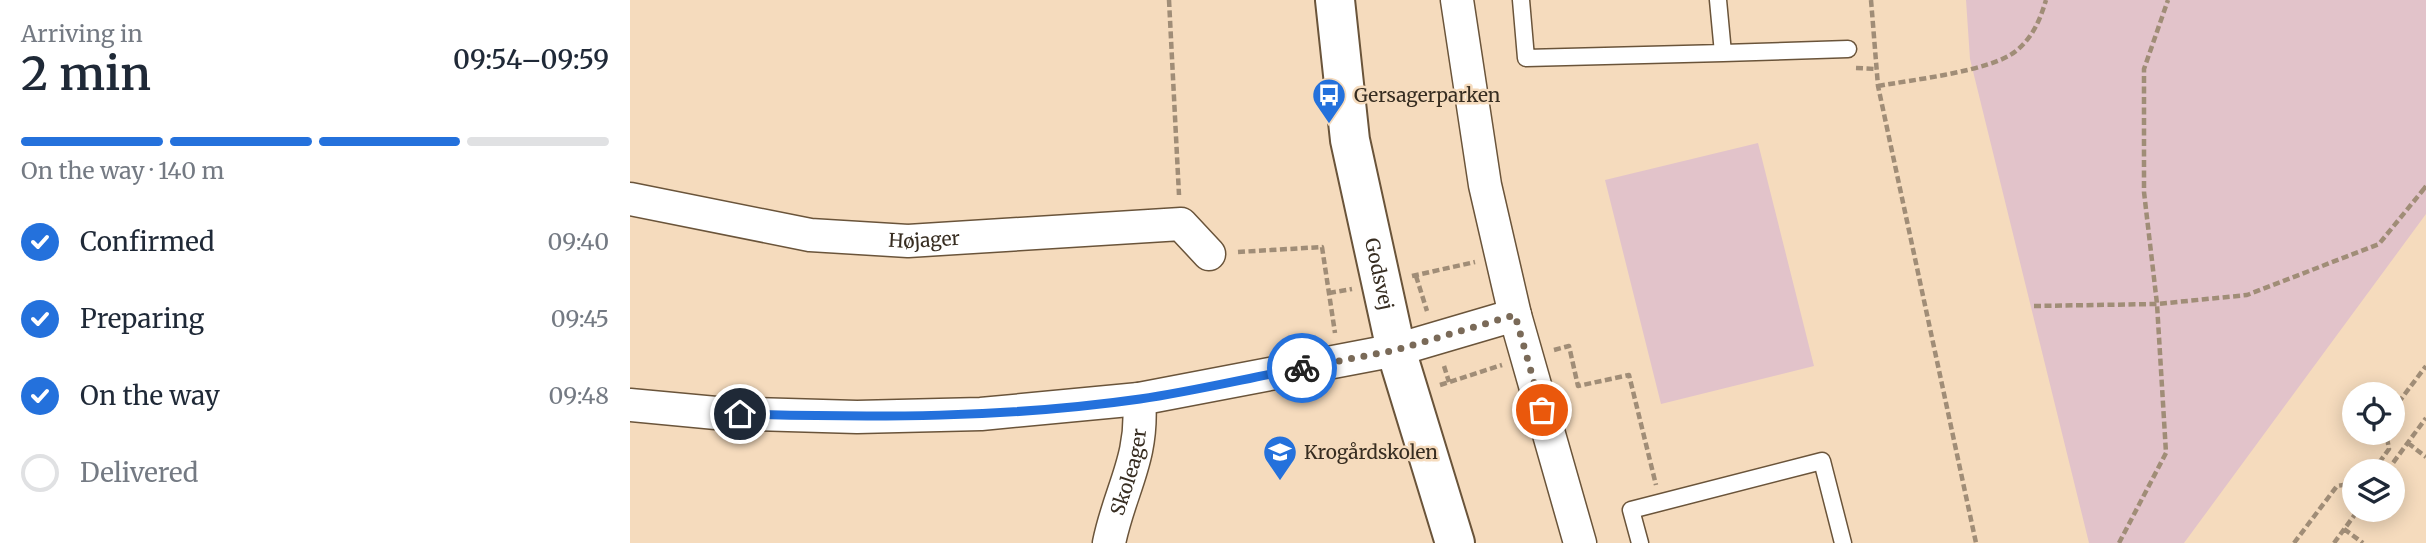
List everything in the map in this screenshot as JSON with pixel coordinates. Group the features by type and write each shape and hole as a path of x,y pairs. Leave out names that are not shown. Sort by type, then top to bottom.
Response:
{"street":[{"name":"Godsvej","path":"1335,0 1350,140 1396,350 1455,543"},
{"path":"1457,0 1485,185 1515,315 1580,543"},
{"name":"Højager","path":"630,199 810,235 908,241 1181,224"},
{"path":"1181,224 1209,254"},
{"path":"630,405 716,413 858,417 981,414 1139,399 1396,350 1515,315"},
{"name":"Skoleager","path":"1109,543 1136,458 1141,425 1139,399"}],"lane":[{"path":"1521,0 1526,58 1848,49"},
{"path":"1718,0 1723,53"},
{"path":"1640,543 1631,510 1822,461 1843,543"}],"path":[{"path":"1169,0 1181,224"},
{"path":"1871,0 1878,86 1976,543"},
{"path":"1878,86 1986,65 2015,52 2039,26 2046,0"},
{"path":"2119,543 2166,453 2157,303 2144,192 2144,69 2168,0"},
{"path":"2034,306 2157,303 2246,295 2379,244 2425,189"},
{"path":"1209,254 1322,247 1340,360"},
{"path":"2405,394 2426,366"},
{"path":"2396,459 2426,418"},
{"path":"2408,443 2426,457"},
{"path":"2294,543 2337,486 2342,485"},
{"path":"2334,543 2349,522"},
{"path":"2344,529 2363,543"}],"shaded area":[{"path":"1966,0 2426,0 2426,214 2184,543 2089,543 1970,59"},
{"path":"1758,143 1814,366 1661,404 1605,180"}],"way so far":[{"path":"1302,368 1396,350 1515,315 1542,410"}],"place":[{"name":"Gersagerparken","path":"1329,125"},
{"name":"Krogårdskolen","path":"1280,482"}],"route":[{"path":"740,414 858,417 981,414 1139,399 1302,368"}]}
